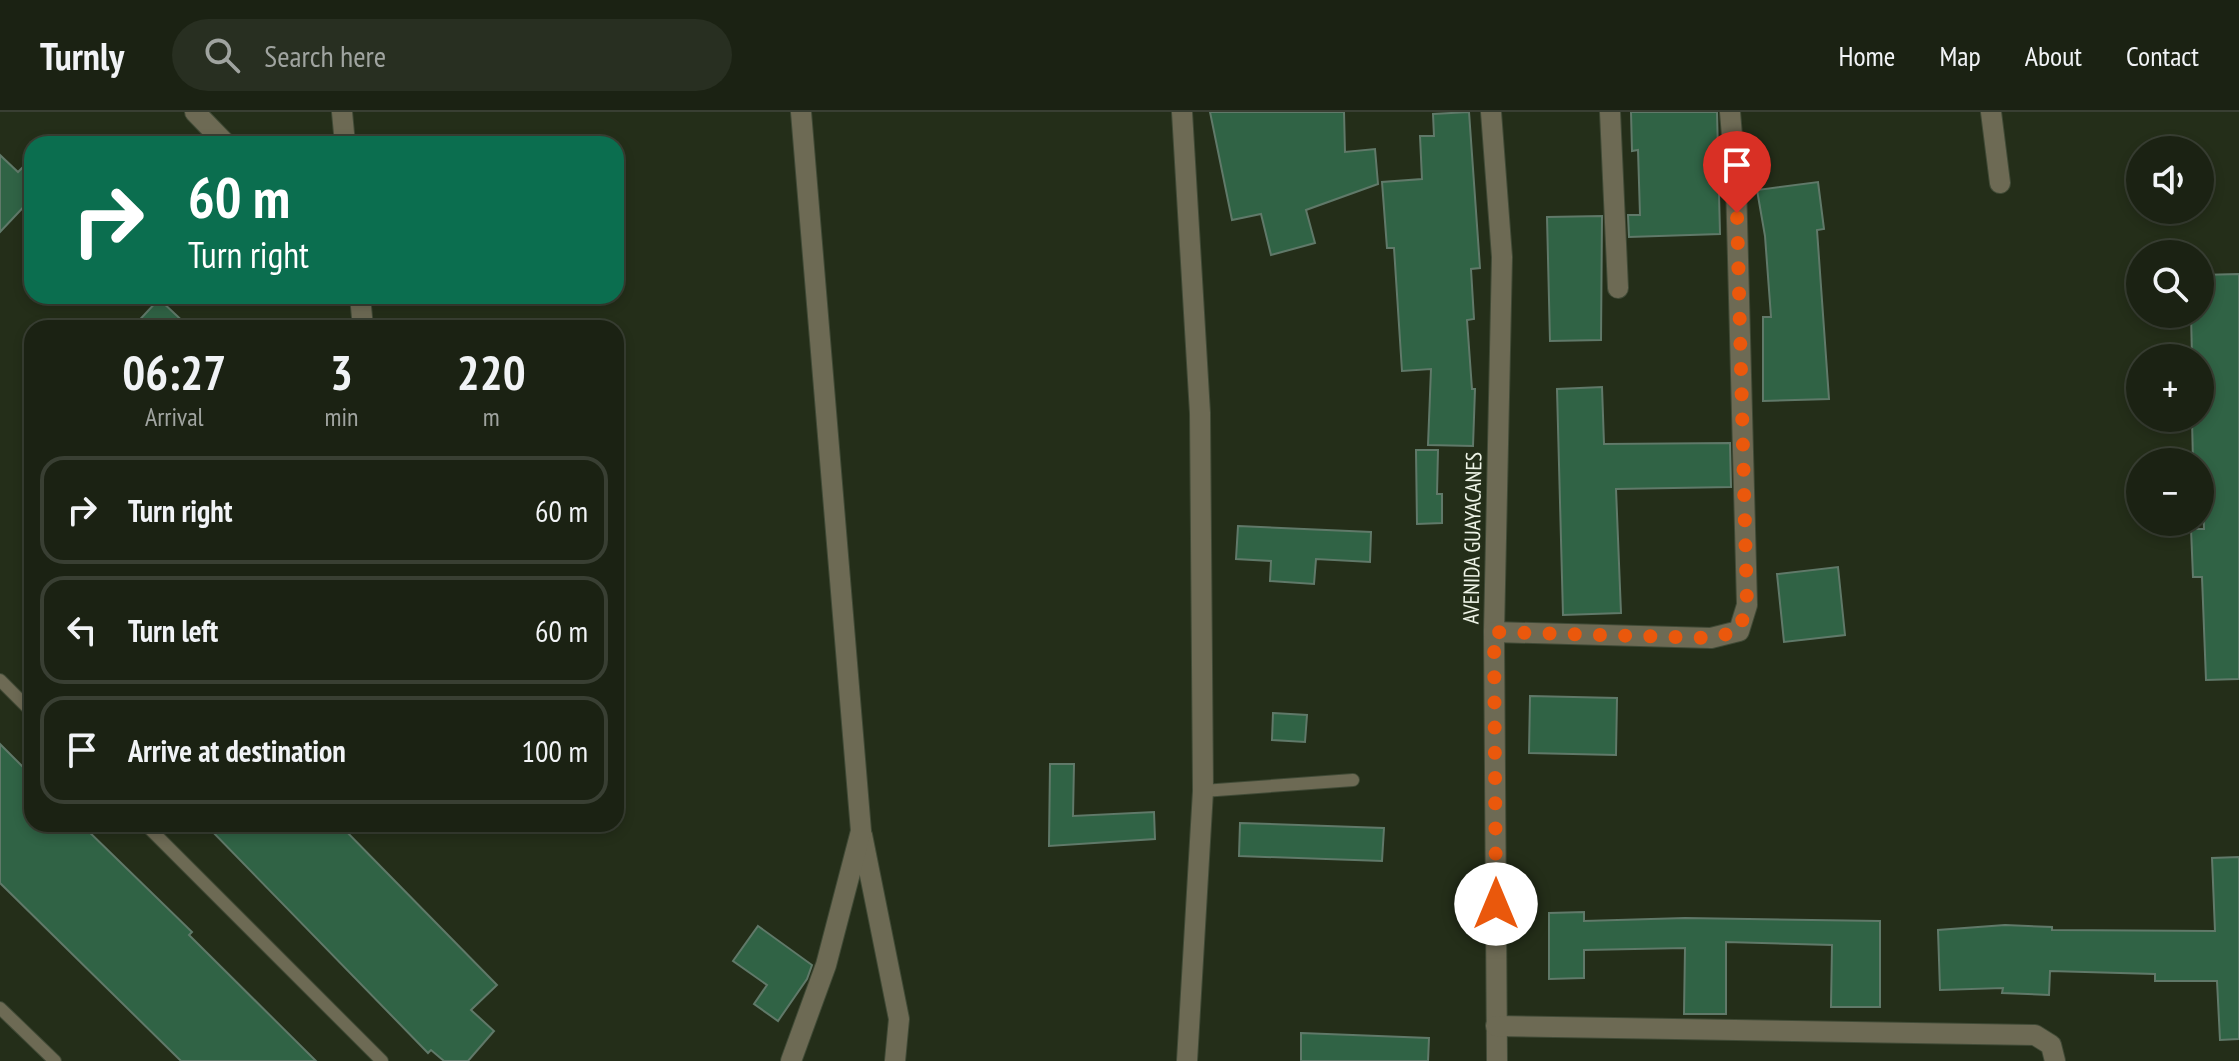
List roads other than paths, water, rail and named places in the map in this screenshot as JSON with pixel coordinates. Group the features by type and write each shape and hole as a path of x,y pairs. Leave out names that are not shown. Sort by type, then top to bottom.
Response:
{"street":[{"path":"195,112 218,136"},
{"path":"342,112 344,136"},
{"path":"801,112 861,831 899,1019 895,1061"},
{"path":"1182,112 1200,413 1203,791 1187,1061"},
{"name":"AVENIDA GUAYACANES","path":"1491,112 1502,257 1494,632 1497,1061"},
{"path":"1610,112 1618,288"},
{"path":"1494,632 1711,638 1739,631 1747,605 1736,183 1730,112"},
{"path":"1991,112 2000,183"},
{"path":"791,1061 826,965 861,831"},
{"path":"1496,1026 2035,1035 2051,1045 2055,1061"}],"lane":[{"path":"0,680 24,704"},
{"path":"1203,791 1353,780"},
{"path":"153,832 382,1061"},
{"path":"0,1008 55,1061"}]}
